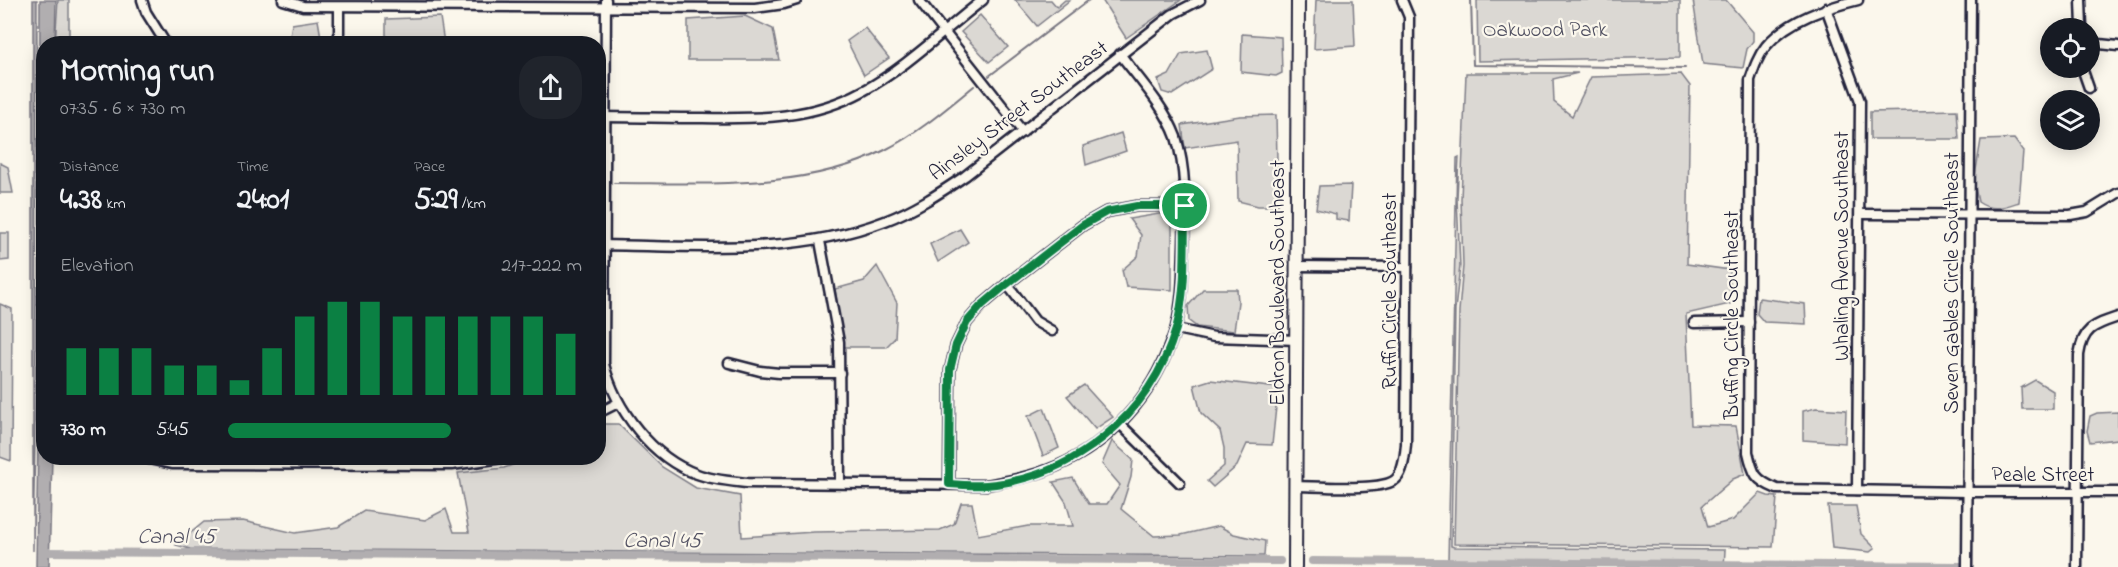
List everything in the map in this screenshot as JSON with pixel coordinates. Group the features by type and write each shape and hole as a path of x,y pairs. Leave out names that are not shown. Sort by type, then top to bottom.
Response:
{"street":[{"path":"142,0 146,12 161,36"},
{"path":"283,0 303,6 339,7 716,4 755,8 797,0"},
{"path":"919,0 1023,132"},
{"path":"606,117 751,119 790,116 826,107 862,92 891,74 983,0"},
{"name":"Ainsley Street Southeast","path":"606,245 757,247 820,241 887,221 931,199 965,176 1173,14 1200,0"},
{"name":"Eldron Boulevard Southeast","path":"1295,567 1298,0"},
{"name":"Ruffin Circle Southeast","path":"1295,486 1372,487 1387,484 1397,478 1403,464 1406,444 1409,17 1402,0"},
{"name":"Buffing Circle Southeast","path":"1858,0 1826,8 1798,21 1778,34 1765,47 1756,62 1750,80 1748,452 1752,470 1761,483 1777,489 1967,492"},
{"name":"Seven Gables Circle Southeast","path":"1967,567 1971,0"},
{"path":"2081,0 2082,18"},
{"path":"605,36 606,4"},
{"path":"339,7 339,36"},
{"name":"Whaling Avenue Southeast","path":"1826,8 1860,101 1857,490"},
{"path":"2100,44 2118,46"},
{"path":"606,374 618,404 641,434 660,453 694,473 729,482 986,485 1020,479 1049,470 1074,458 1099,442 1120,424 1152,382 1176,329 1182,297 1185,206 1182,160 1175,135 1158,105 1120,54"},
{"path":"2085,78 2088,88"},
{"path":"1860,213 2070,214 2087,212 2118,193"},
{"path":"949,484 950,370 956,345 967,322 981,306 1007,284 1083,225 1106,212 1137,206 1185,206"},
{"path":"820,241 839,342 840,483"},
{"path":"1296,266 1407,267"},
{"path":"1007,284 1035,321 1052,332"},
{"path":"2077,567 2081,341 2097,324 2118,317"},
{"path":"1694,323 1749,322"},
{"path":"1176,329 1214,337 1297,340"},
{"path":"729,363 779,373 840,373"},
{"path":"606,409 618,404"},
{"path":"1120,424 1180,483"},
{"name":"Peale Street","path":"1967,492 2118,492"}],"green space":[{"path":"58,0 69,0 69,36 56,36"},
{"path":"1015,0 1051,0 1057,7 1065,0 1070,0 1037,26"},
{"path":"1102,0 1181,0 1126,38"},
{"path":"1316,0 1353,0 1355,46 1314,49"},
{"name":"Oakwood Park","path":"1477,0 1680,0 1680,57 1478,61"},
{"path":"1693,0 1726,0 1753,32 1753,41 1747,49 1743,68 1703,64"},
{"path":"980,15 1008,47 989,62 961,32"},
{"path":"745,16 773,29 779,60 688,60 688,20"},
{"path":"440,17 443,36 386,36 386,19"},
{"path":"318,20 321,36 290,36 292,24"},
{"path":"865,28 889,58 864,75 847,41"},
{"path":"1242,34 1281,37 1282,73 1276,76 1241,72"},
{"path":"1207,50 1212,69 1172,95 1162,92 1158,80 1169,75 1181,54"},
{"path":"1466,73 1578,73 1553,79 1554,102 1572,116 1591,77 1681,74 1690,86 1687,264 1730,270 1730,304 1686,314 1691,425 1736,426 1745,474 1733,479 1702,506 1708,527 1733,520 1760,493 1777,497 1773,547 1454,544 1459,311 1463,266 1461,199"},
{"path":"1957,110 1959,139 1870,139 1870,112"},
{"path":"1276,115 1278,206 1258,206 1238,201 1237,140 1185,148 1182,125 1240,116"},
{"path":"1121,133 1126,151 1086,165 1083,146"},
{"path":"2014,139 2023,151 2019,202 1998,208 1983,205 1978,202 1974,182 1981,140"},
{"path":"1459,157 1457,198 1460,266 1455,310 1451,546 1725,550 1724,567 1448,560 1457,158"},
{"path":"0,163 8,167 13,193 0,193"},
{"path":"1351,185 1349,221 1336,219 1336,214 1316,209 1319,186"},
{"path":"1172,214 1172,290 1126,287 1122,270 1138,256 1141,235 1129,219"},
{"path":"960,229 968,242 938,262 930,244"},
{"path":"0,233 9,233 9,260 0,261"},
{"path":"877,266 897,303 895,338 886,347 844,347 835,289 864,281"},
{"path":"1203,289 1237,289 1238,302 1234,331 1197,327 1189,321 1188,306"},
{"path":"1759,298 1805,304 1806,324 1764,322 1757,314"},
{"path":"0,304 12,309 11,461 0,457"},
{"path":"1210,380 1278,388 1272,445 1247,444 1237,466 1213,487 1207,481 1224,466 1224,448 1220,431 1201,413 1194,385"},
{"path":"2035,380 2053,391 2053,409 2022,409 2021,388"},
{"path":"1084,385 1113,417 1095,429 1067,396"},
{"path":"1044,408 1059,448 1043,456 1028,416"},
{"path":"1816,408 1846,410 1845,443 1803,440 1803,411"},
{"path":"2118,412 2118,439 2090,442 2087,431 2090,416 2097,413"},
{"path":"606,424 618,424 662,467 696,488 740,496 742,537 814,532 940,530 954,524 961,503 972,503 978,535 1028,526 1073,526 1066,502 1053,482 1073,478 1089,504 1107,504 1120,485 1102,464 1112,441 1133,460 1131,477 1121,509 1154,536 1181,535 1219,526 1234,534 1265,541 1264,556 190,549 176,545 204,522 243,521 295,533 338,527 364,511 425,520 446,509 454,532 469,532 458,473 512,465 606,465"},
{"path":"1828,506 1856,506 1861,534 1875,548 1870,552 1832,548"}],"shaded area":[{"path":"33,0 37,0 36,376 33,551"},
{"path":"40,0 56,0 55,36 40,36"},
{"path":"38,465 52,465 49,567 36,567"}],"waterway":[{"path":"989,76 1089,0"},
{"path":"1471,0 1473,65 1685,68"},
{"path":"614,183 752,182 822,172 854,163 885,150 909,136 974,86"},
{"name":"Canal 45","path":"43,552 1280,561"},
{"name":"Canal 45","path":"1312,561 1962,566"}],"route":[{"path":"1137,206 1185,206 1182,297 1176,329 1152,382 1120,424 1099,442 1049,470 1020,479 986,485 949,484 950,370 956,345 967,322 981,306 1007,284 1083,225 1106,212 1137,206"}]}
